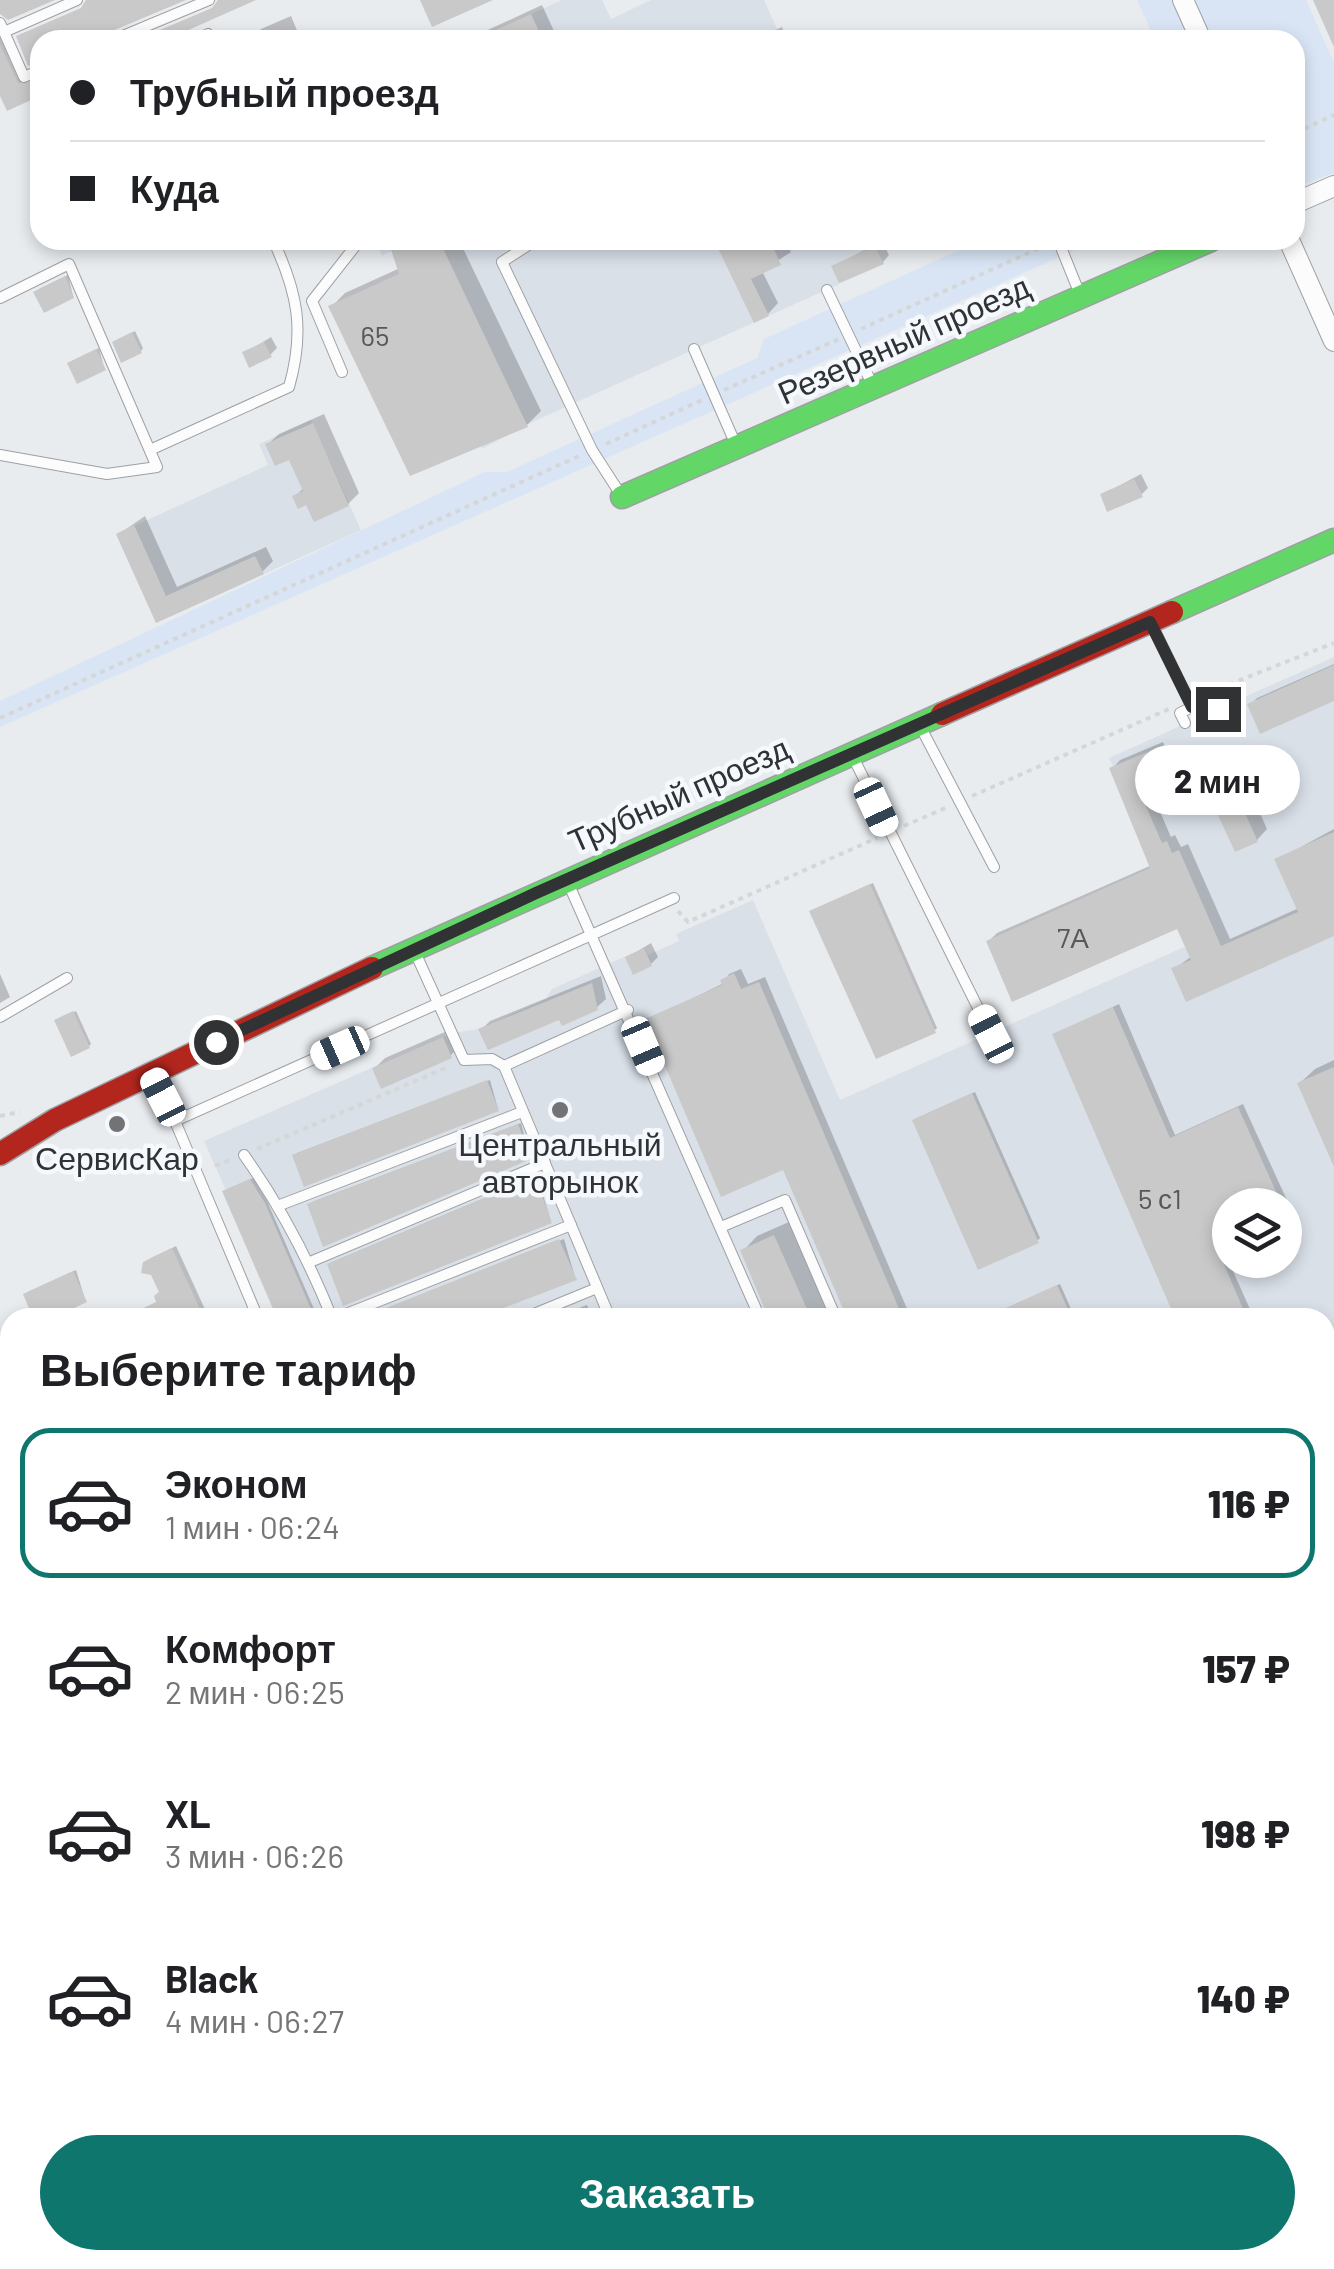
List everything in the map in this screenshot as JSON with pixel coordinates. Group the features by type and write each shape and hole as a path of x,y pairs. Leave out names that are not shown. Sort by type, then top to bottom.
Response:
{"street":[{"path":"1183,0 1196,30"},
{"path":"1305,199 1334,186"},
{"name":"Резервный проезд","path":"622,498 1190,250"},
{"path":"1293,250 1334,341"},
{"name":"Трубный проезд","path":"55,1120 413,949 1334,540"},
{"path":"0,1136 55,1120"},
{"path":"0,1154 55,1120"}],"lane":[{"path":"30,74 24,77 2,28 76,0"},
{"path":"137,30 209,0"},
{"path":"150,450 289,387 302,344 288,271 279,250"},
{"path":"342,372 312,301 352,250"},
{"path":"521,250 502,262 592,450 622,498"},
{"path":"1062,250 1082,298"},
{"path":"0,298 69,264 157,466 107,474 0,455"},
{"path":"827,290 875,390"},
{"path":"694,349 738,448"},
{"path":"1150,622 1190,704"},
{"path":"1185,724 1180,713 1190,704 1212,697 1218,709"},
{"path":"919,724 994,867"},
{"path":"852,754 991,1034"},
{"path":"567,880 628,1010 756,1308"},
{"path":"175,1121 671,899"},
{"path":"413,949 464,1060 492,1059 504,1066 606,1308"},
{"path":"0,1017 67,978"},
{"path":"504,1066 628,1010"},
{"path":"150,1073 175,1121 254,1308"},
{"path":"280,1204 522,1112"},
{"path":"244,1155 280,1204 330,1308"},
{"path":"310,1262 545,1163"},
{"path":"721,1227 785,1200 832,1308"},
{"path":"359,1308 571,1225"},
{"path":"548,1308 597,1288"}],"path":[{"path":"1305,128 1334,115"},
{"path":"0,718 1036,250"},
{"path":"671,899 688,922 1334,643"},
{"path":"215,1166 464,1060"}],"shaded area":[{"path":"562,0 602,0 611,19 651,0 764,0 778,30 496,30"},
{"path":"1137,0 1177,0 1190,30 1150,30"},
{"path":"1195,0 1306,0 1334,63 1334,173 1305,183 1305,30 1208,30"},
{"path":"379,250 878,250 884,264 528,424 482,449 392,251 382,256"},
{"path":"959,250 1075,250 0,727 0,701 485,472 507,472 757,358 764,339"},
{"path":"311,420 361,530 156,623 116,534 268,465 259,444"},
{"path":"1334,657 1334,1308 278,1308 204,1141 452,1033 478,1029 546,999 552,989 644,948 648,955 679,941 676,934 753,900 840,1100 1191,944 1109,758"}],"building":[{"path":"0,0 55,0 8,20 0,14"},
{"path":"86,0 186,0 115,30 30,30 28,66 16,36 81,8"},
{"path":"218,0 256,0 188,30 160,30 212,8"},
{"path":"420,0 493,0 432,27"},
{"path":"1313,0 1334,0 1334,47"},
{"path":"531,14 538,30 496,30"},
{"path":"0,45 18,83 30,81 30,101 7,111 0,96"},
{"path":"391,250 444,250 528,427 410,476 328,306 399,274"},
{"path":"719,250 774,250 781,265 751,279 769,316 754,323"},
{"path":"866,250 877,250 884,264 839,283 831,266"},
{"path":"65,276 74,298 44,313 33,292"},
{"path":"132,332 142,353 121,363 112,342"},
{"path":"264,342 272,357 249,368 242,352"},
{"path":"96,349 106,370 77,384 67,363"},
{"path":"313,423 349,506 314,522 306,505 298,509 292,496 303,491 289,460 275,466 265,444"},
{"path":"1134,479 1143,497 1107,512 1100,494"},
{"path":"134,525 166,596 255,556 264,574 156,623 116,534"},
{"path":"1334,665 1334,701 1260,734 1247,704"},
{"path":"1155,749 1163,769 1135,781 1162,843 1167,841 1172,853 1179,850 1221,946 1298,912 1274,859 1334,832 1334,936 1186,1002 1171,968 1191,960 1177,929 1012,1002 986,941 1150,868 1109,768"},
{"path":"1234,789 1258,842 1235,852 1211,800"},
{"path":"870,884 936,1033 876,1059 809,911"},
{"path":"644,948 652,966 633,975 625,957"},
{"path":"734,973 741,989 759,982 899,1308 843,1308 783,1170 721,1197 645,1019 722,985 720,980"},
{"path":"592,983 598,1010 562,1026 559,1020 488,1050 478,1029"},
{"path":"1113,1007 1170,1138 1238,1107 1274,1188 1212,1188 1212,1278 1230,1278 1243,1308 1171,1308 1052,1034"},
{"path":"73,1011 90,1048 71,1057 54,1020"},
{"path":"443,1037 452,1058 381,1089 372,1068"},
{"path":"1334,1067 1334,1167 1297,1083"},
{"path":"487,1080 499,1111 304,1187 292,1155"},
{"path":"972,1093 1039,1243 978,1270 912,1120"},
{"path":"518,1124 531,1159 323,1247 307,1204"},
{"path":"535,1177 552,1223 343,1306 327,1264"},
{"path":"250,1179 265,1203 311,1308 273,1308 222,1191"},
{"path":"774,1235 807,1308 764,1308 740,1250"},
{"path":"559,1239 577,1280 503,1308 386,1308"},
{"path":"172,1248 199,1308 143,1308 156,1302 154,1296 159,1292 151,1275 141,1273 143,1262"},
{"path":"73,1271 87,1302 74,1308 29,1308 23,1294"},
{"path":"1057,1285 1067,1308 1006,1308"}],"traffic: fast":[{"path":"622,497 1188,250"},
{"path":"1172,612 1334,540"},
{"path":"372,968 942,714"}],"traffic: jam":[{"path":"942,714 1172,612"},
{"path":"0,1154 55,1120 372,968"}],"place":[{"name":"Центральный авторынок","path":"560,1110"},
{"name":"СервисКар","path":"117,1124"}],"route":[{"path":"216,1042 536,893 1150,622 1192,707 1212,697 1218,709"}]}
